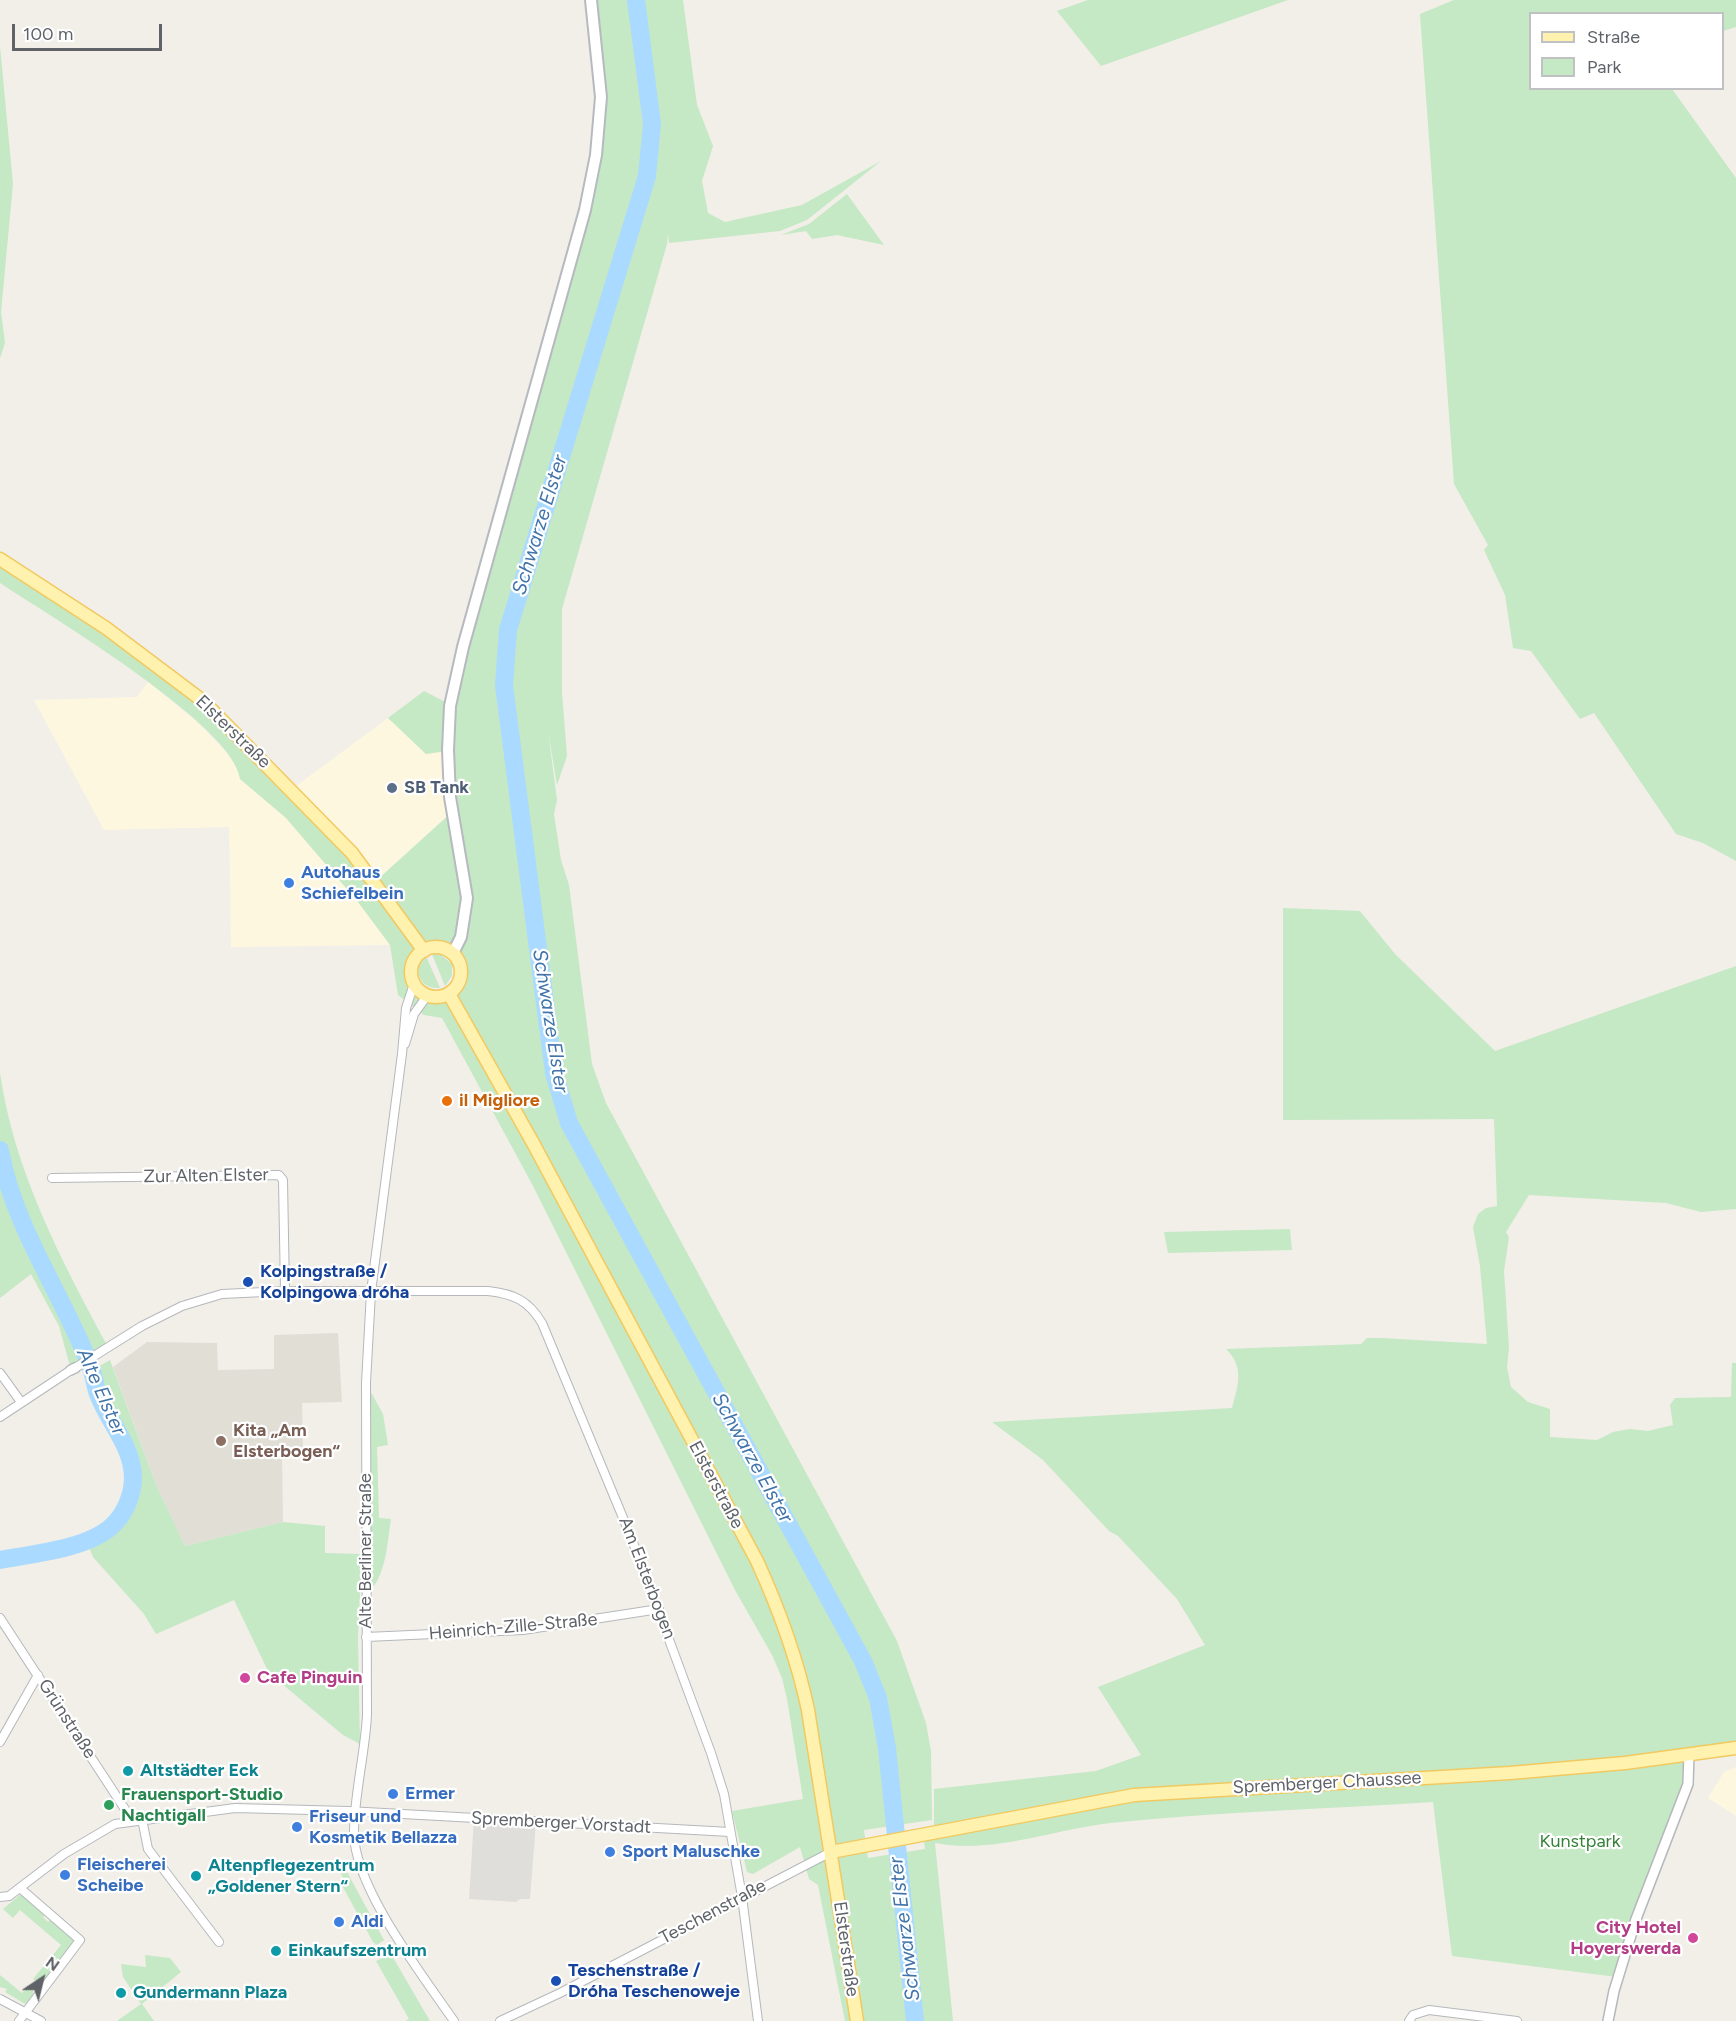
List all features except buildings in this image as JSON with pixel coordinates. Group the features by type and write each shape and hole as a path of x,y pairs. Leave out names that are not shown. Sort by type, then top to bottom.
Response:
{"main road":[{"path":"453,953 462,937 467,898 450,797 448,750 450,706 463,646 585,210 596,154 601,97 591,0"},
{"name":"Elsterstraße","path":"0,560 106,628 203,701 352,853 424,951"},
{"path":"439,947 453,953 459,962 461,977 457,987 449,994 442,997 428,996 414,984 411,969 424,951 439,947"},
{"name":"Elsterstraße","path":"449,994 587,1243 757,1561 772,1595 800,1674 819,1769 857,2021"},
{"name":"Spremberger Chaussee","path":"831,1852 1134,1795 1510,1773 1625,1763 1736,1748"}],"street":[{"name":"Alte Berliner Straße","path":"414,984 406,1008 371,1292 366,1383 365,1754 356,1812 355,1848 367,1883 399,1940 454,2021"},
{"name":"Alte Berliner Straße","path":"402,1054 417,1008 428,996"},
{"name":"Zur Alten Elster","path":"52,1179 279,1175 284,1180 285,1291"},
{"name":"Am Elsterbogen","path":"0,1417 142,1326 199,1300 232,1293 285,1291 500,1292 520,1298 534,1309 625,1521 659,1609 724,1794 742,1897 758,2021"},
{"path":"0,1373 21,1402"},
{"name":"Heinrich-Zille-Straße","path":"366,1637 523,1630 659,1609"},
{"name":"Grünstraße","path":"1,1620 132,1820"},
{"path":"0,1742 38,1675"},
{"path":"1608,2021 1614,1990 1636,1919 1688,1784 1689,1754"},
{"name":"Spremberger Vorstadt","path":"0,1897 9,1896 94,1835 115,1824 235,1808 356,1812 730,1832"},
{"path":"142,1819 148,1848 219,1942"},
{"name":"Teschenstraße","path":"500,2021 560,1993 831,1852"},
{"path":"19,2021 80,1940 20,1888"},
{"path":"0,1999 41,2021"},
{"path":"1411,2018 1429,2010 1517,2021"}],"shaded area":[{"path":"148,682 196,721 231,757 239,768 240,779 286,818 358,902 390,945 231,947 229,827 104,830 34,700 137,697"},
{"path":"388,718 426,754 447,751 452,812 375,881 292,789"},
{"name":"Kita „Am Elsterbogen“","path":"338,1333 342,1402 302,1403 303,1453 282,1454 283,1522 185,1546 156,1485 113,1367 147,1342 217,1343 218,1370 274,1369 274,1335"},
{"path":"1736,1767 1736,1816 1708,1798 1724,1772"},
{"path":"474,1819 536,1822 530,1899 520,1899 516,1902 469,1899"}],"green space":[{"name":"Kunstpark","path":"591,0 683,0 697,105 713,146 702,181 708,213 725,222 802,205 881,161 807,220 780,231 669,243 668,234 562,609 562,693 567,756 557,785 548,731 557,800 554,814 561,860 569,885 592,1064 606,1103 897,1641 926,1723 931,1751 932,1820 864,1830 868,1858 925,1849 923,1834 1134,1797 1198,1791 1510,1774 1688,1756 1687,1784 1634,1919 1617,1977 1452,1956 1433,1802 1272,1811 1110,1823 979,1846 935,1843 953,2021 857,2021 832,1853 859,1847 831,1852 814,1735 801,1673 774,1595 604,1273 466,1026 756,1561 771,1597 795,1668 813,1739 830,1852 813,1861 830,1854 856,2021 845,2021 818,1885 809,1879 800,1847 753,1874 747,1872 732,1811 803,1799 782,1678 772,1655 735,1590 532,1184 442,1018 424,1015 398,995 390,945 358,902 286,818 240,779 230,756 207,730 136,673 0,583 0,560 106,628 202,702 325,824 375,882 452,812 467,896 451,796 449,732 447,751 426,754 388,718 424,691 451,705 463,647 585,210 597,155 601,97","holes":["464,922 463,931 455,949","439,947 457,957 461,968 460,978 450,993 432,996 423,993 414,985 410,998 413,965 420,953"]},
{"path":"1088,0 1288,0 1101,66 1057,11"},
{"path":"1454,0 1736,0 1736,27 1724,31 1724,12 1529,12 1529,90 1673,90 1736,178 1736,861 1703,843 1676,834 1594,713 1580,719 1531,651 1513,648 1505,595 1484,550 1488,545 1454,484 1420,14"},
{"path":"0,46 13,184 1,312 5,343 0,358"},
{"path":"847,194 884,245 837,235 812,239 806,231 781,235 809,224"},
{"path":"1283,908 1360,911 1395,954 1495,1051 1736,966 1736,1209 1701,1212 1666,1203 1529,1195 1506,1232 1509,1237 1504,1271 1509,1348 1507,1367 1511,1387 1528,1402 1550,1409 1550,1437 1597,1440 1613,1432 1630,1429 1648,1431 1673,1425 1670,1405 1675,1398 1731,1397 1732,1363 1736,1363 1736,1746 1625,1762 1198,1788 934,1831 934,1789 1096,1771 1141,1755 1098,1687 1205,1645 1177,1599 1118,1536 1109,1531 1043,1460 992,1422 1232,1408 1238,1384 1238,1370 1226,1349 1361,1344 1367,1338 1487,1344 1480,1266 1473,1227 1478,1214 1486,1208 1497,1206 1494,1119 1283,1120"},
{"path":"432,954 440,954 452,964 452,976 445,986"},
{"path":"426,956 440,988 427,986 419,977 418,968"},
{"path":"0,1073 16,1145 28,1180 57,1248 108,1347 71,1370 59,1326 31,1274 0,1298"},
{"path":"1290,1229 1292,1250 1168,1253 1164,1232"},
{"path":"110,1360 156,1485 185,1546 283,1522 325,1526 325,1553 362,1554 358,1637 360,1744 343,1735 269,1673 234,1600 156,1634 144,1614 93,1557 89,1547 92,1542 122,1513 131,1494 129,1459 101,1399 93,1370"},
{"path":"367,1385 383,1414 388,1445 377,1447 379,1518 391,1519 387,1550 381,1571 372,1589 365,1596"},
{"path":"347,1872 384,1940 377,1945 373,1942 339,1880 343,1878 341,1873"},
{"path":"21,1894 45,1914 43,1917 48,1922 50,1920 73,1940 73,1944 42,1984 33,1979 61,1945 20,1910 13,1918 3,1909"},
{"path":"391,1954 430,2021 405,2021 409,2019 376,1961"},
{"path":"145,1955 170,1958 181,1972 142,2004 154,2021 117,2021 141,2004 123,1977 121,1964 146,1967"},
{"path":"0,1975 22,1993 28,1986 33,1989 30,2000 25,2004 5,1992 7,1989 0,1987"}],"waterway":[{"name":"Schwarze Elster","path":"636,0 652,124 647,176 508,630 504,685 554,1073 569,1123 863,1661 878,1698 887,1748 915,2021"},
{"name":"Alte Elster","path":"0,1150 16,1207 80,1341 98,1394 129,1455 133,1477 132,1491 124,1510 117,1521 101,1534 59,1549 0,1560"}],"place":[{"name":"SB Tank","path":"392,788"},
{"name":"Autohaus Schiefelbein","path":"289,883"},
{"name":"il Migliore","path":"447,1101"},
{"name":"Kolpingstraße / Kolpingowa dróha","path":"248,1282"},
{"name":"Kita „Am Elsterbogen“","path":"221,1441"},
{"name":"Cafe Pinguin","path":"245,1678"},
{"name":"Altstädter Eck","path":"128,1771"},
{"name":"Ermer","path":"393,1794"},
{"name":"Frauensport-Studio Nachtigall","path":"109,1805"},
{"name":"Friseur und Kosmetik Bellazza","path":"297,1827"},
{"name":"Sport Maluschke","path":"610,1852"},
{"name":"Fleischerei Scheibe","path":"65,1875"},
{"name":"Altenpflegezentrum „Goldener Stern“","path":"196,1876"},
{"name":"Aldi","path":"339,1922"},
{"name":"City Hotel Hoyerswerda","path":"1693,1938"},
{"name":"Einkaufszentrum","path":"276,1951"},
{"name":"Teschenstraße / Dróha Teschenoweje","path":"556,1981"},
{"name":"Gundermann Plaza","path":"121,1993"}]}
